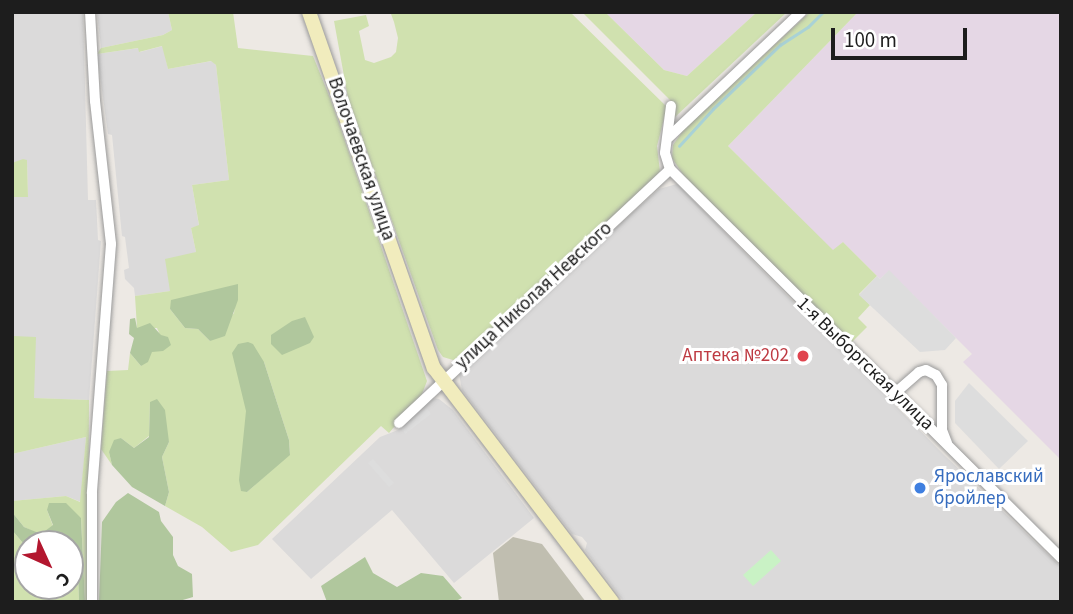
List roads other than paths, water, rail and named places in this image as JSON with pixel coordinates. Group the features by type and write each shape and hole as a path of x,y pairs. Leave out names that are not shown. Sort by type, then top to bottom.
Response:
{"street":[{"path":"90,12 95,101 111,244 92,493 92,602"},
{"name":"Волочаевская улица","path":"309,12 412,306 442,381 612,602"},
{"path":"668,137 801,12"},
{"path":"670,169 666,158 671,106"},
{"name":"улица Николая Невского","path":"399,423 670,169"},
{"name":"1-я Выборгская улица","path":"670,169 1061,558"},
{"path":"894,394 919,372 926,370 936,375 942,384 942,430 951,448"}],"waterway":[{"path":"679,146 713,109 780,45 808,27 823,12"}],"place":[{"name":"Аптека №202","path":"803,356"},
{"name":"Ярославский бройлер","path":"920,488"}]}
